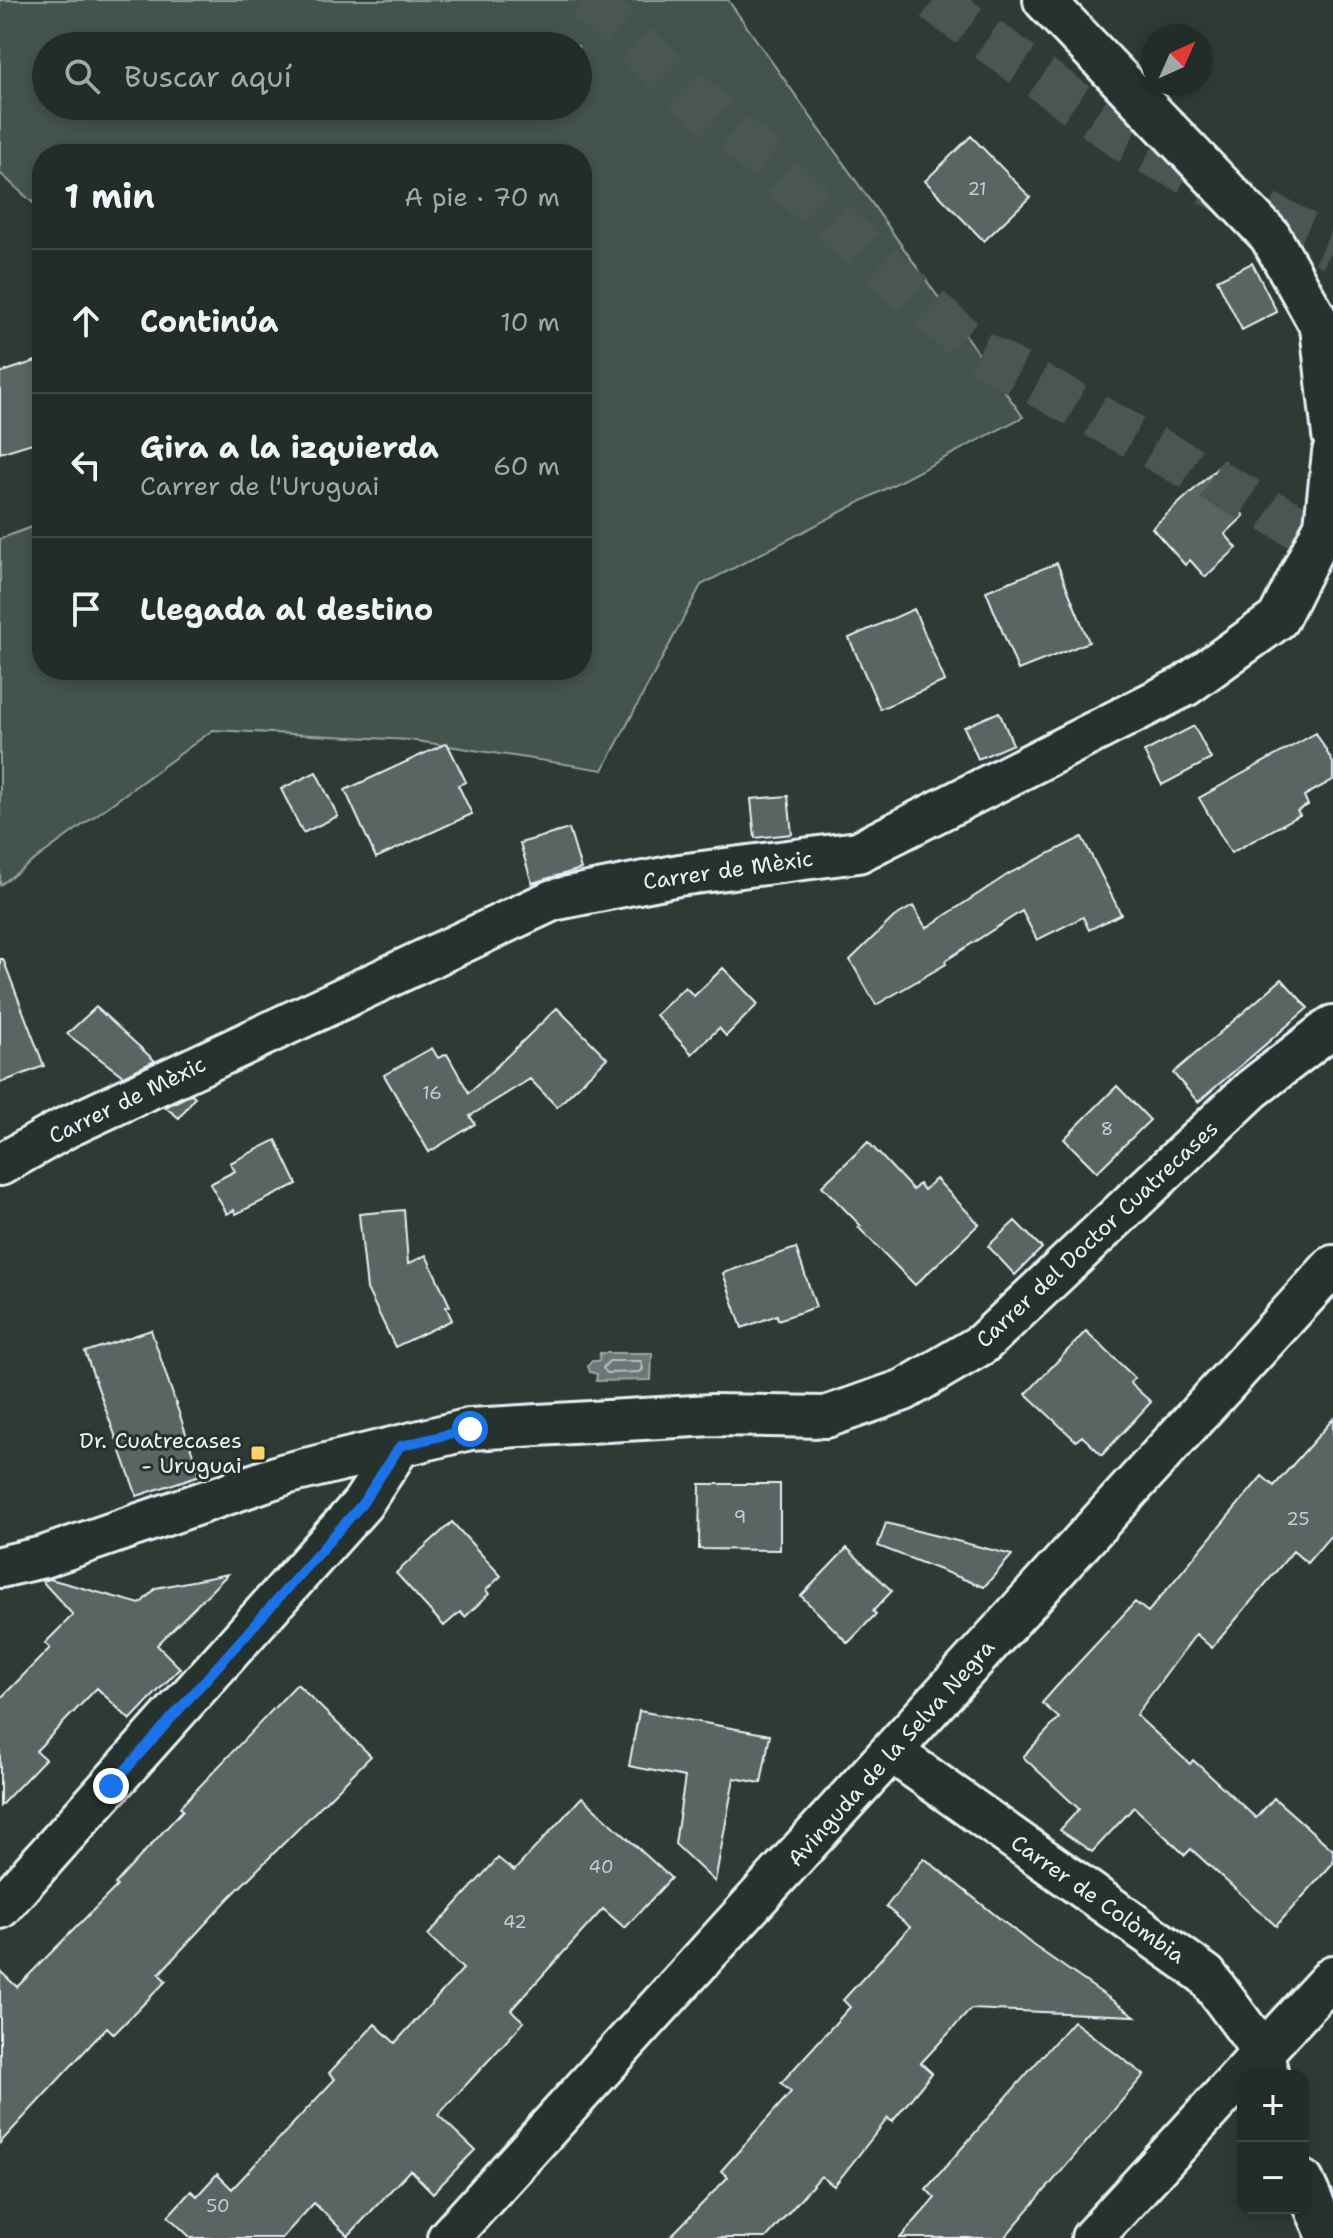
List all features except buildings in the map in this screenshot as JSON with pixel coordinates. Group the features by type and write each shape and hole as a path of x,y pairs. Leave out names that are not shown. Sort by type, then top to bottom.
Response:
{"street":[{"path":"1044,0 1270,236 1321,327 1333,435"},
{"name":"Carrer de Mèxic","path":"0,1165 65,1128 553,900 679,875 858,852 1185,686 1278,619 1325,525 1333,453"},
{"name":"Carrer del Doctor Cuatrecases","path":"0,1567 43,1557 285,1474 470,1429 712,1415 826,1417 904,1390 982,1344 1252,1089 1333,1026"},
{"name":"Avinguda de la Selva Negra","path":"448,2238 1333,1266"},
{"path":"0,1908 362,1504 400,1446"},
{"name":"Carrer de Colòmbia","path":"892,1752 1206,1975 1266,2064"},
{"path":"1092,2238 1266,2064 1333,1976"},
{"path":"1309,2194 1329,2238"}],"shaded area":[{"path":"0,0 728,0 1023,417 701,585 603,770 410,740 213,730 0,885 0,539 32,527 32,680 592,680 592,144 32,144 32,202 0,173"}],"water":[{"path":"600,1353 652,1353 651,1380 596,1381 597,1374 590,1372 588,1366 592,1361 599,1361"}],"tunnel":[{"path":"586,0 975,350 1333,546"},
{"path":"934,0 1127,141 1333,248"}],"place":[{"name":"Dr. Cuatrecases - Uruguai","path":"258,1453"}],"route":[{"path":"111,1786 362,1504 400,1446 470,1429"}]}
